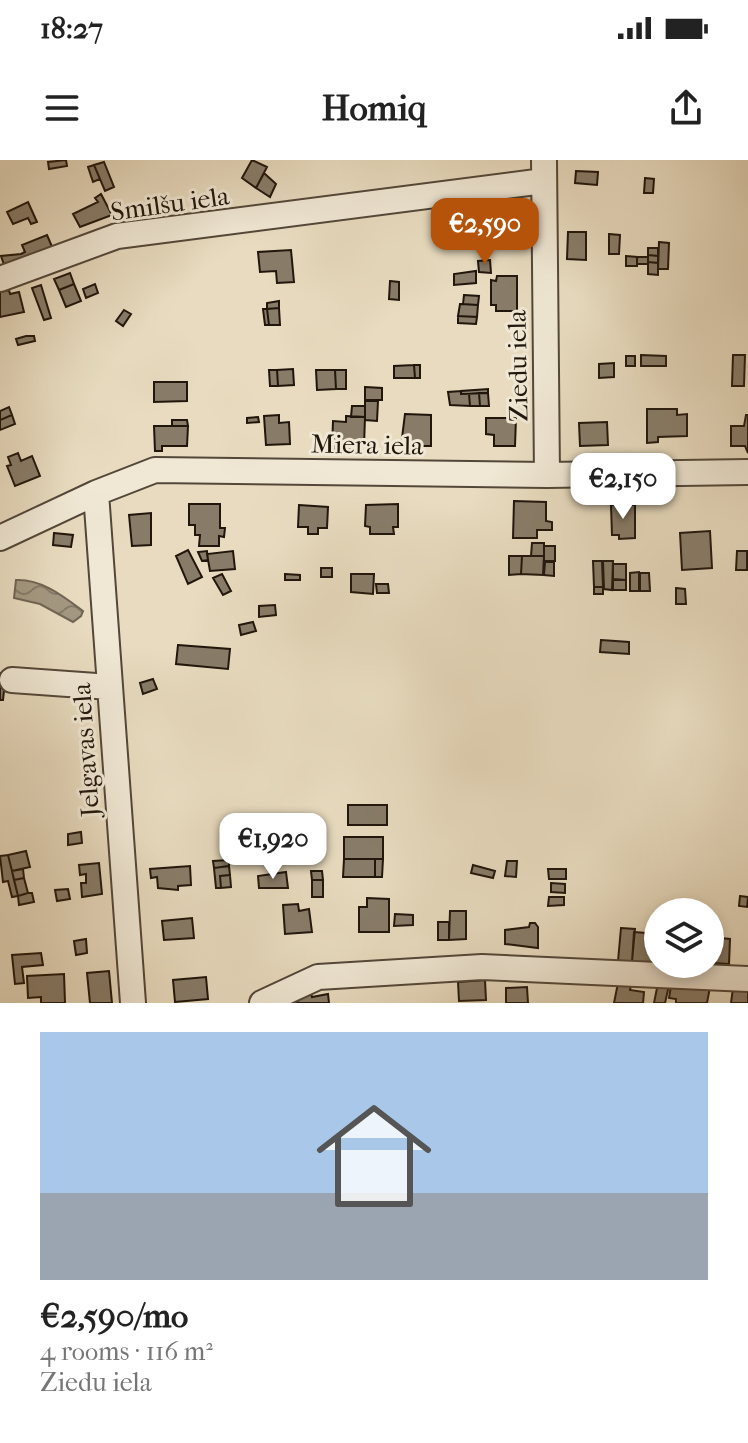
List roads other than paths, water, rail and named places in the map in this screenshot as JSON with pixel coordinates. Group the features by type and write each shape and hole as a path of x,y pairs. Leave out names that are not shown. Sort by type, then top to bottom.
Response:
{"street":[{"name":"Smilšu iela","path":"0,279 117,236 544,170"},
{"name":"Ziedu iela","path":"544,170 547,475"},
{"name":"Miera iela","path":"0,538 96,493 155,470 547,475 748,472"},
{"name":"Jelgavas iela","path":"96,493 133,1003"},
{"path":"12,680 110,687"},
{"path":"262,1003 318,977 482,967 748,979"}],"water":[{"path":"16,580 35,582 52,590 83,611 81,616 73,622 40,604 14,598"}]}
